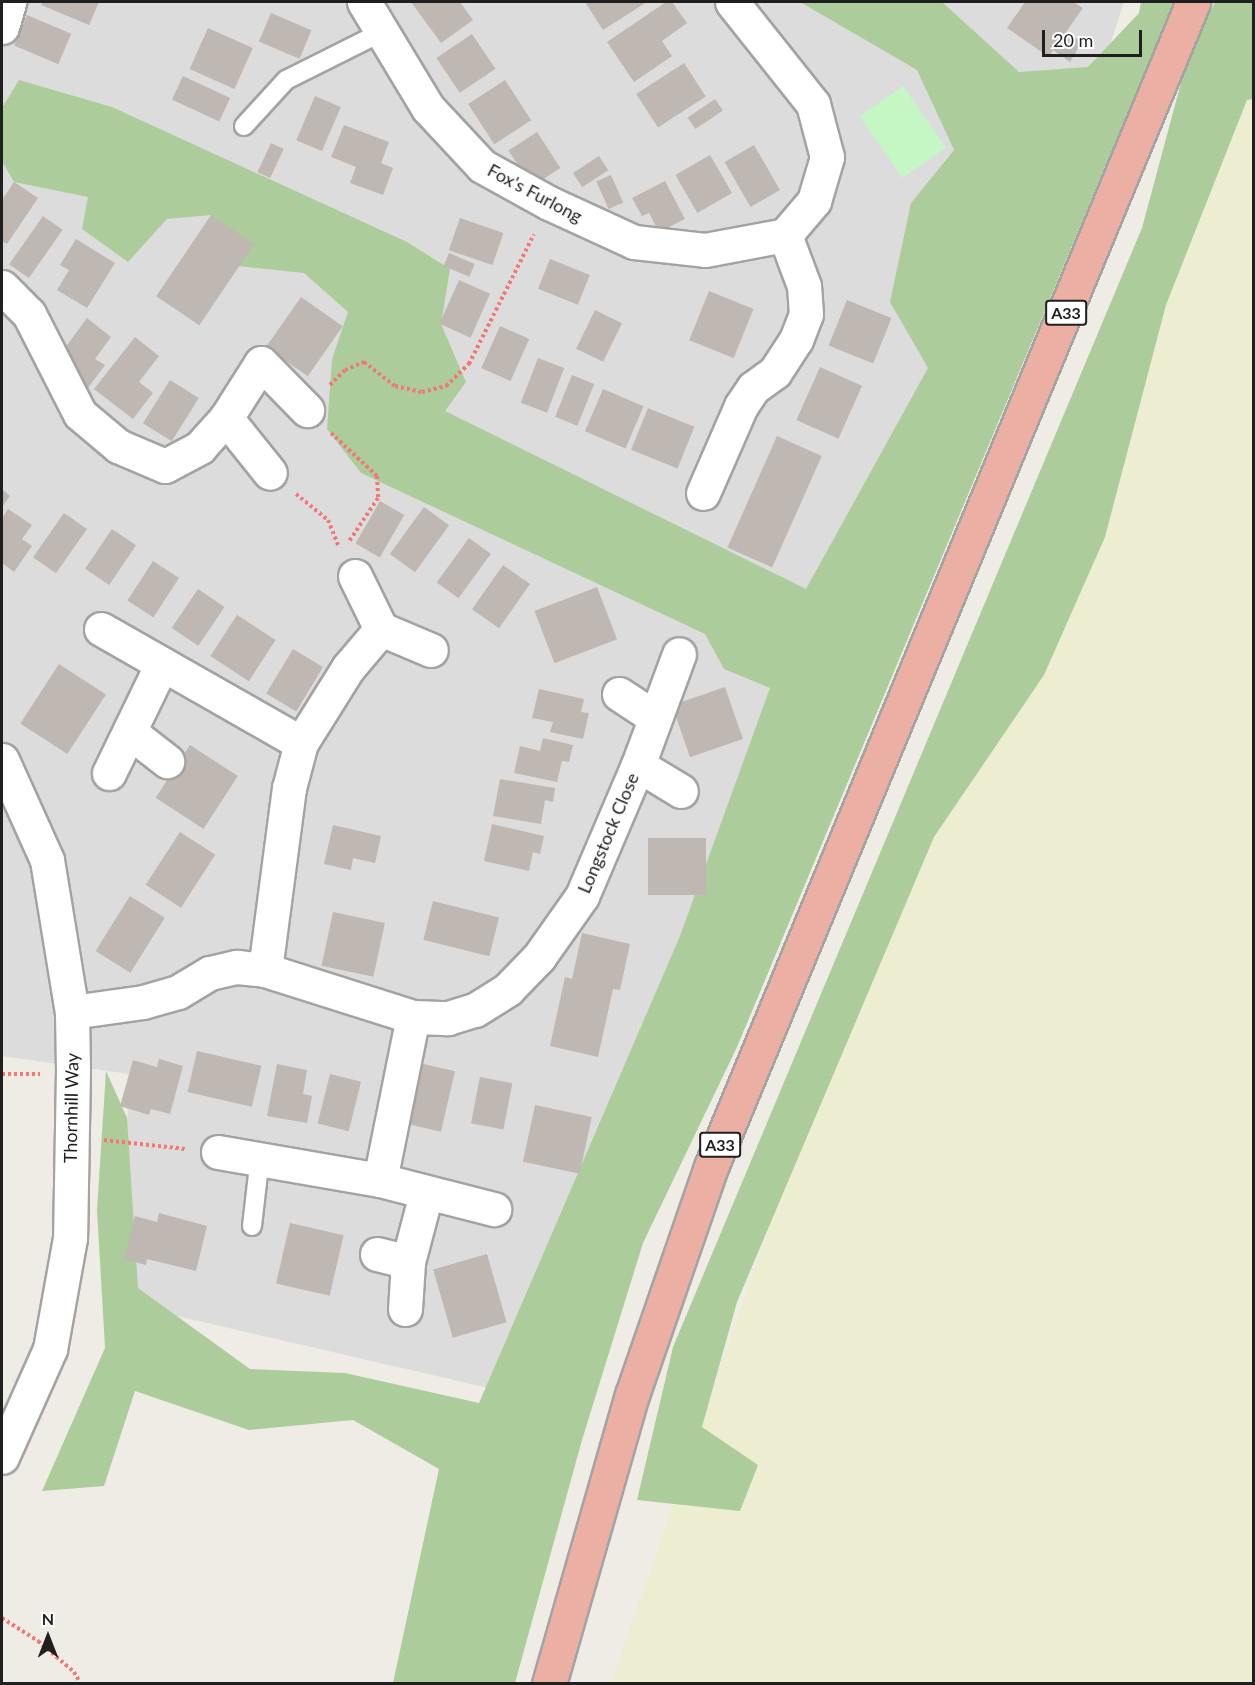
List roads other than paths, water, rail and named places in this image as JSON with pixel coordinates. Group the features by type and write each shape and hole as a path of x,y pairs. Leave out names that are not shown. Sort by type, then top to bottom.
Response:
{"highway":[{"name":"A33","path":"549,1683 632,1395 711,1167 1193,2"}],"street":[{"path":"2,27 9,2"},
{"name":"Fox's Furlong","path":"364,2 380,33 428,108 482,166 549,203 634,242 705,250 785,236"},
{"path":"702,493 741,406 753,388 775,372 796,340 806,314 804,286 785,236 814,201 827,157 813,104 732,2"},
{"path":"2,287 29,314 80,414 118,446 165,466 200,447 226,418 261,363 306,410"},
{"path":"226,418 270,473"},
{"path":"355,576 381,629 431,650"},
{"path":"101,629 301,743"},
{"path":"265,970 288,788 301,743 348,668 381,629"},
{"name":"Longstock Close","path":"72,1012 143,1002 178,992 210,973 237,967 265,970 413,1017 448,1018 474,1010 508,989 539,957 582,896 638,765 678,654"},
{"path":"109,772 131,733 162,664"},
{"path":"619,694 654,717"},
{"path":"131,733 167,761"},
{"name":"Thornhill Way","path":"2,759 47,860 72,1012 70,1238 50,1349 2,1457"},
{"name":"Longstock Close","path":"638,765 681,790"},
{"path":"380,1179 413,1017"},
{"path":"218,1152 260,1157 380,1179 426,1194 494,1209"},
{"path":"405,1309 393,1258 426,1194"}],"lane":[{"path":"244,126 286,80 380,33"},
{"path":"252,1226 260,1157"}]}
